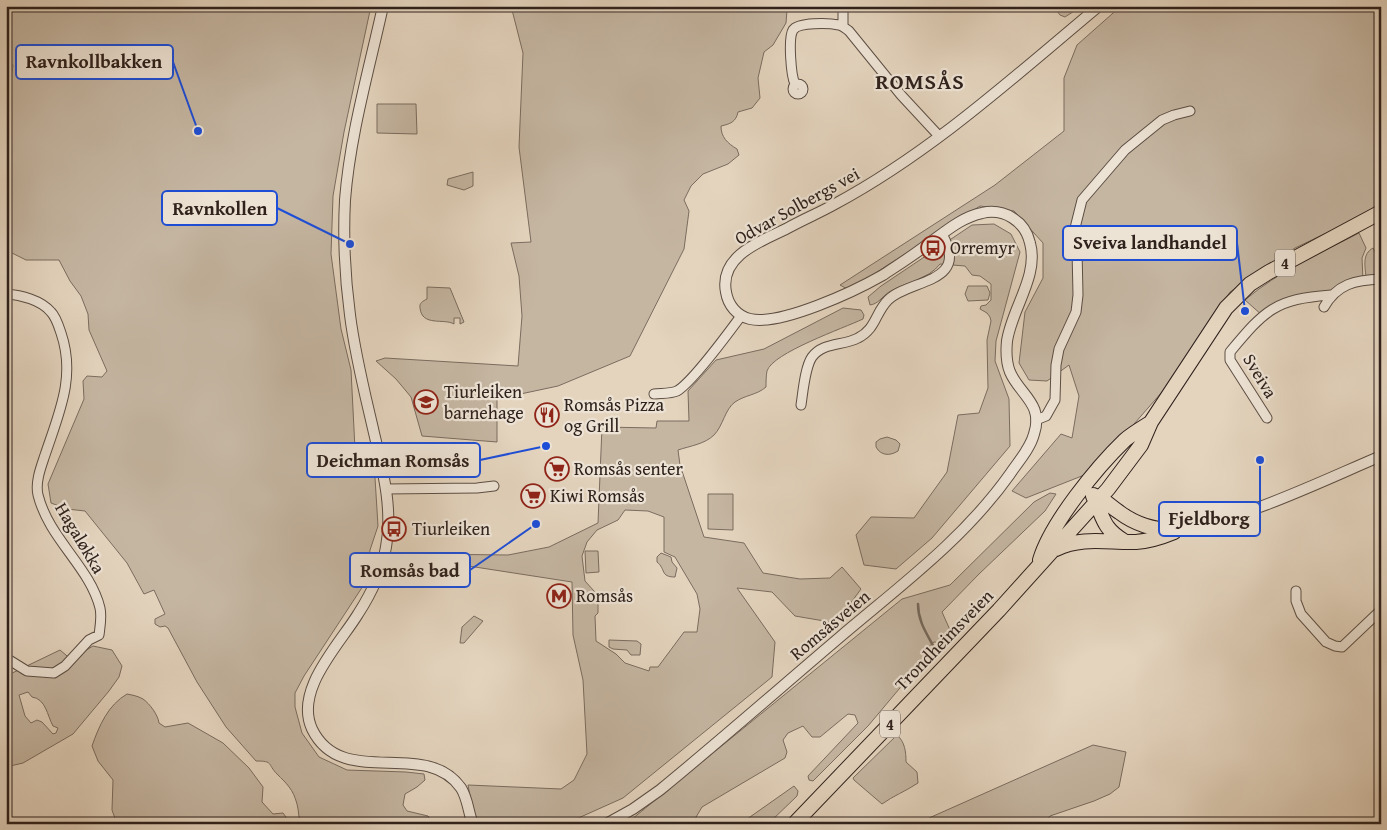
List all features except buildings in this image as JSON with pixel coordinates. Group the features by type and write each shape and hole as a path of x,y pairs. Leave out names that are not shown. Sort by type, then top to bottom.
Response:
{"highway":[{"name":"Trondheimsveien","path":"794,824 1038,568 1140,446 1150,422 1220,315 1242,292 1269,272 1381,212"},
{"name":"Trondheimsveien","path":"1038,568 1052,531 1085,486 1126,439 1150,422"},
{"path":"1096,498 1126,518 1141,525 1174,532"},
{"path":"1096,498 1107,527 1124,541"},
{"path":"1051,551 1085,540 1143,541 1174,532"}],"street":[{"path":"383,6 360,105 345,201 344,235 346,277 354,340 386,489 388,524 386,547 372,590 314,681 308,702 310,723 320,741 338,756 356,761 428,766 448,775 465,794 470,821"},
{"path":"843,6 843,26"},
{"name":"Odvar Solbergs vei","path":"741,316 730,305 725,286 730,268 742,253 761,241 853,194 939,136 1099,6"},
{"path":"795,84 791,73 791,38 793,30 798,26 809,24 843,26 901,95 939,136"},
{"path":"654,394 669,393 682,387 741,316 757,320 774,318 822,304 875,279 973,215 993,211 1011,217 1024,229 1031,246 1032,264 1010,329 1006,352 1011,374 1031,400 1036,420 1046,416 1055,400 1056,365 1059,349 1076,312 1078,296 1075,228 1082,200 1125,150 1162,120 1190,111"},
{"path":"801,405 807,369 814,355 826,347 858,338 874,324 890,298 927,281 943,271 948,262 950,251 942,234"},
{"name":"Sveiva","path":"1267,418 1230,360 1229,354 1252,326 1273,308 1295,300 1331,295 1348,284 1363,280 1381,279"},
{"name":"Hagaløkka","path":"6,294 25,297 51,312 60,329 66,350 67,376 64,399 40,469 38,492 43,512 49,524 81,570 100,609 99,635 85,644 65,666 54,673 27,671 6,658"},
{"path":"1324,307 1331,295"},
{"name":"Romsåsveien","path":"606,823 639,805 660,790 942,550 971,521 1004,483 1030,444 1034,435 1036,420"},
{"path":"1174,532 1205,525 1257,508 1381,456"},
{"path":"386,489 477,488 494,486"},
{"path":"1296,591 1296,602 1301,614 1326,642 1334,646 1342,647 1381,610"}],"shaded area":[{"path":"6,6 371,6 344,132 333,196 331,254 341,329 351,370 355,449 369,448 375,478 378,526 370,550 368,569 363,586 304,676 295,693 295,707 302,733 319,757 347,770 424,774 425,780 405,794 403,805 407,811 428,816 433,824 301,824 294,794 289,787 268,762 256,761 226,727 197,682 168,628 155,624 155,619 165,614 154,590 144,594 127,563 85,511 67,509 51,503 48,484 84,399 83,381 87,376 102,377 107,371 89,330 88,314 81,296 70,281 59,260 26,260 6,250 6,110 13,65 6,59"},
{"path":"511,6 789,6 786,23 773,45 764,52 758,78 760,98 752,108 738,112 732,122 721,126 723,137 737,149 739,155 728,164 703,174 691,186 684,200 689,211 684,249 630,356 558,386 497,399 497,442 422,436 411,397 396,379 376,361 385,358 518,366 522,316 519,276 511,243 531,242 519,147 523,53"},
{"path":"1053,6 1082,6 1065,17 1060,15"},
{"path":"1121,6 1381,6 1381,207 1295,248 1230,292 1162,392 1092,472 1026,498 1012,491 1061,434 1072,438 1079,396 1069,365 1047,381 1029,380 1019,363 1025,312 1043,278 1043,243 1014,211 980,206 849,290 840,285 995,185 1064,131 1064,78 1077,45"},
{"path":"377,104 416,104 417,134 377,133"},
{"path":"473,172 473,186 464,190 447,185 448,179"},
{"path":"994,224 1011,234 1020,252 996,341 995,361 1009,399 1010,446 932,538 896,569 864,565 856,535 871,517 914,518 947,472 958,415 979,413 988,388 987,340 991,321 987,313 980,309 981,306 986,305 991,300 991,284 980,276 972,275 965,266 940,264 929,274 889,292 875,303 870,305 868,297 881,286 972,225"},
{"path":"1359,233 1366,248 1362,258 1363,280 1336,291 1305,298 1263,316 1245,300 1285,272"},
{"path":"1373,248 1379,260 1381,260 1381,275 1366,277 1366,257"},
{"path":"968,286 987,286 990,293 988,300 968,301 965,294"},
{"path":"427,287 450,288 464,322 460,324 460,318 454,318 454,324 425,318 420,305 427,299"},
{"path":"843,308 861,310 864,315 863,319 781,357 767,371 766,387 735,402 726,413 714,435 702,443 678,450 680,465 704,537 744,543 763,573 800,579 830,578 842,567 861,589 836,623 795,616 772,592 737,588 775,642 772,677 623,798 565,824 475,824 468,785 561,789 574,780 587,754 583,680 573,635 572,582 462,565 423,563 424,554 508,555 549,547 598,523 602,427 656,428 657,421 689,421 688,391 716,360 764,349","holes":["625,510 648,511 664,517 664,552 675,557 697,594 700,609 697,632 684,632 658,667 650,667 649,671 625,663 616,654 596,641 595,616 598,613 598,599 585,581 582,556 587,542 597,530 618,520"]},
{"path":"887,437 896,440 900,444 898,451 886,454 878,450 876,442"},
{"path":"1050,493 1056,494 1045,511 942,612 950,630 942,643 934,642 926,649 926,657 868,726 813,781 809,780 808,776 858,723 855,715 848,714 820,737 812,737 803,726 788,733 783,740 787,752 785,758 702,807 692,824 623,824 632,819 902,599 950,585 1034,502"},
{"path":"708,494 733,494 733,530 708,529"},
{"path":"585,551 598,551 599,572 586,573"},
{"path":"661,553 671,557 672,562 677,568 675,577 667,576 657,562 657,557"},
{"path":"474,616 483,621 464,643 460,643 462,627"},
{"path":"609,640 637,641 641,644 640,655 631,655 627,650 613,649 609,647"},
{"path":"93,646 112,650 122,666 119,677 73,734 23,763 6,767 6,676 60,650 73,661","holes":["28,692 32,697 37,698 46,708 53,726 58,728 56,733 53,734 42,722 37,720 31,723 25,716 19,695"]},
{"path":"127,694 146,701 155,713 159,723 165,727 188,723 223,743 249,768 263,787 262,802 273,814 283,813 291,824 228,824 195,820 117,824 112,810 113,780 98,761 92,746 109,710"},
{"path":"897,735 904,747 906,762 917,772 918,783 882,804 853,778"},
{"path":"1093,745 1126,752 1119,787 1110,794 1050,816 1043,824 927,824 929,818"},
{"path":"794,786 798,791 797,796 768,824 740,824"}],"waterway":[{"path":"918,604 922,623 936,651"}],"place":[{"name":"Ravnkollbakken","path":"198,131"},
{"name":"Ravnkollen","path":"350,244"},
{"name":"Orremyr","path":"933,248"},
{"name":"Sveiva landhandel","path":"1245,311"},
{"name":"Tiurleiken barnehage","path":"426,402"},
{"name":"Romsås Pizza og Grill","path":"547,415"},
{"name":"Deichman Romsås","path":"546,446"},
{"name":"Fjeldborg","path":"1260,460"},
{"name":"Romsås senter","path":"557,469"},
{"name":"Kiwi Romsås","path":"533,496"},
{"name":"Romsås bad","path":"536,524"},
{"name":"Tiurleiken","path":"394,529"},
{"name":"Romsås","path":"559,596"}],"district":[{"name":"ROMSÅS","path":"920,81"}]}
